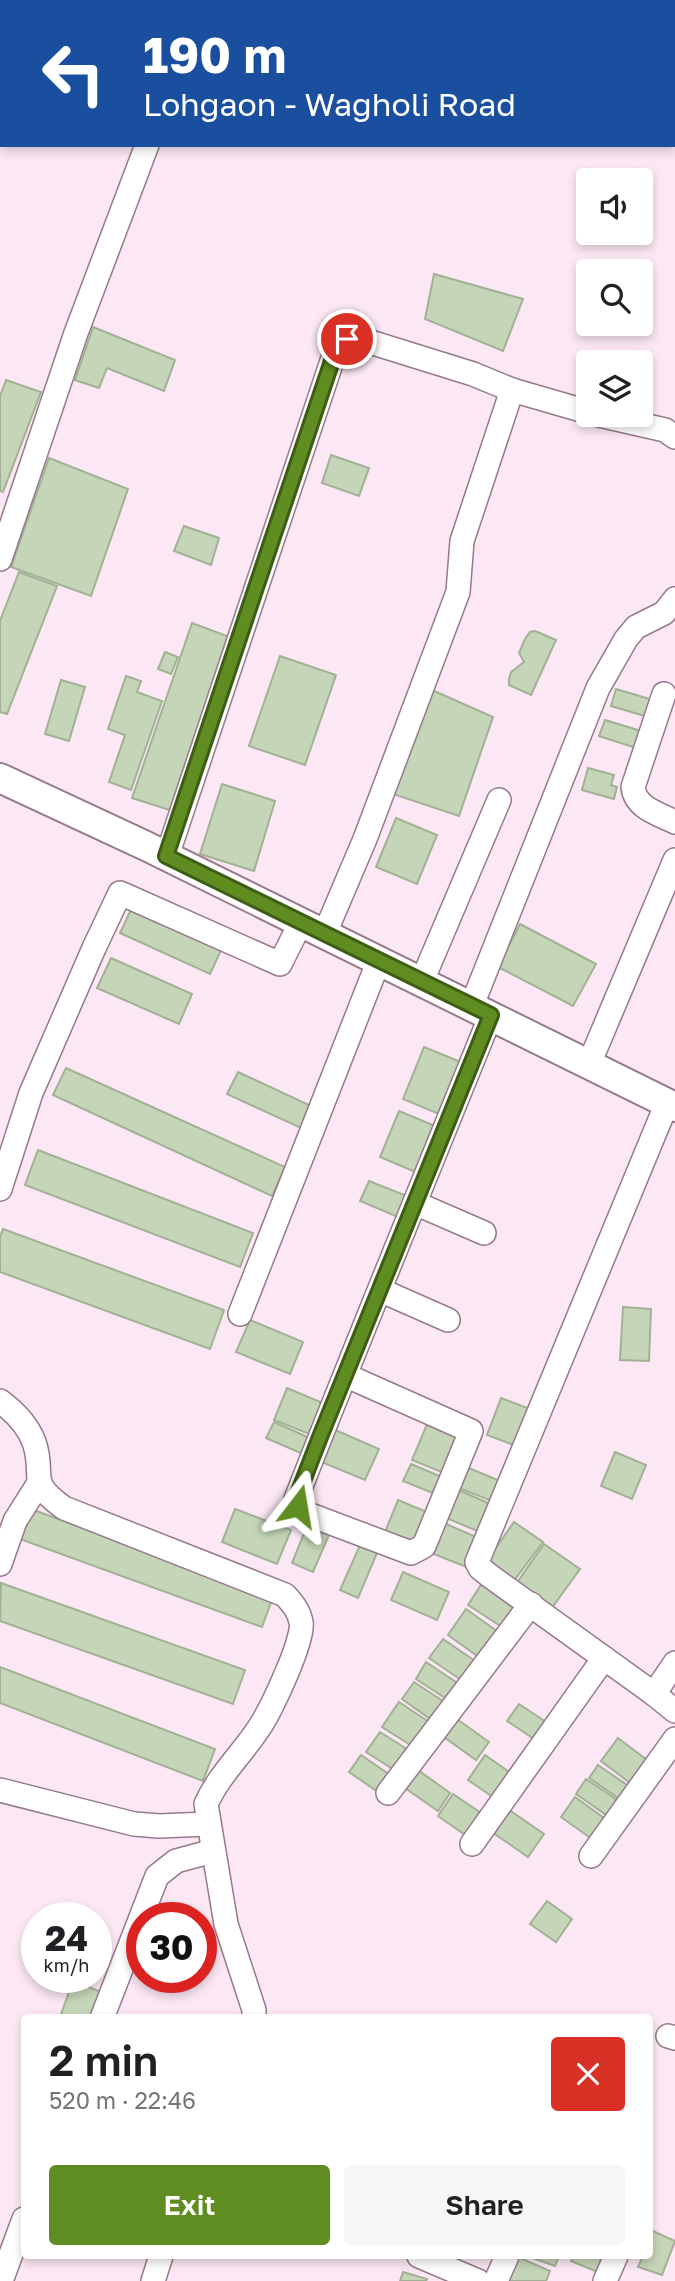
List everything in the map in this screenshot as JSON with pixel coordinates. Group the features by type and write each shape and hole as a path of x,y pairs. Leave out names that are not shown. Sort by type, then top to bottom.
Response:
{"main road":[{"path":"0,778 313,927 671,1105"}],"street":[{"path":"0,559 76,332 147,147"},
{"path":"166,856 338,343 347,339 367,341 576,409"},
{"path":"0,1189 31,1093 93,948 120,893 280,964 313,927 365,839 458,593 462,541 512,390"},
{"path":"644,427 670,434"},
{"path":"345,1375 471,1431 424,1546 411,1553 305,1513 298,1506 296,1499 345,1375 415,1203 598,688 626,639 636,627 664,613 675,598"},
{"path":"664,695 633,787 634,796 640,804 675,822"},
{"path":"422,981 499,800"},
{"path":"589,1064 675,860"},
{"path":"240,1314 379,960"},
{"path":"671,1105 477,1562 490,1576 675,1711"},
{"path":"415,1203 484,1233"},
{"path":"380,1290 448,1320"},
{"path":"0,1401 17,1413 31,1436 35,1445 39,1483 46,1496 64,1508 285,1595 297,1608 302,1625 300,1642 261,1726 214,1787 206,1804 226,1924 254,2014"},
{"path":"0,1564 15,1521 39,1483"},
{"path":"388,1793 531,1604"},
{"path":"472,1844 604,1658"},
{"path":"654,1695 675,1662"},
{"path":"591,1856 675,1739"},
{"path":"0,1790 134,1824 208,1824"},
{"path":"104,2014 157,1876 176,1861 213,1851"},
{"path":"1,2281 21,2227"},
{"path":"153,2281 160,2259"},
{"path":"426,2259 478,2281"},
{"path":"496,2281 506,2259"},
{"path":"605,2281 615,2259"}],"building":[{"path":"434,274 523,299 503,351 425,319"},
{"path":"93,327 175,360 164,391 107,368 99,388 75,380"},
{"path":"6,380 41,392 3,492 0,491 0,396"},
{"path":"331,455 369,468 359,496 322,483"},
{"path":"49,458 128,489 91,596 11,567"},
{"path":"184,526 219,538 211,565 174,551"},
{"path":"19,572 57,586 7,714 0,712 0,621"},
{"path":"192,623 235,639 173,811 132,798"},
{"path":"535,631 556,640 531,695 509,685 509,679 511,672 524,662 519,653 530,632"},
{"path":"165,652 178,657 171,674 158,669"},
{"path":"280,656 336,675 305,765 249,746"},
{"path":"126,676 141,681 137,692 162,701 131,790 109,782 125,735 108,729"},
{"path":"61,680 85,687 69,741 45,734"},
{"path":"616,689 653,700 648,717 611,706"},
{"path":"432,690 493,717 459,816 393,794"},
{"path":"605,720 641,731 636,748 599,736"},
{"path":"588,768 614,775 611,785 617,787 614,799 582,790"},
{"path":"222,784 275,801 254,871 200,854"},
{"path":"396,818 437,835 417,884 376,867"},
{"path":"134,903 224,944 210,974 120,933"},
{"path":"520,924 596,964 573,1006 498,967"},
{"path":"111,958 192,994 179,1024 97,988"},
{"path":"424,1047 461,1062 439,1114 403,1099"},
{"path":"66,1068 285,1167 272,1196 53,1095"},
{"path":"238,1072 311,1106 301,1128 227,1094"},
{"path":"399,1111 440,1128 420,1174 380,1157"},
{"path":"38,1150 253,1233 240,1267 25,1185"},
{"path":"369,1181 407,1196 398,1217 360,1201"},
{"path":"3,1229 224,1310 210,1349 0,1272 0,1237"},
{"path":"623,1307 651,1309 649,1361 620,1360"},
{"path":"250,1320 303,1342 290,1374 236,1352"},
{"path":"287,1388 325,1404 312,1435 274,1420"},
{"path":"501,1398 533,1410 519,1447 487,1435"},
{"path":"274,1422 312,1439 305,1455 266,1438"},
{"path":"428,1422 459,1435 444,1473 412,1460"},
{"path":"333,1429 379,1449 365,1480 319,1461"},
{"path":"615,1452 646,1465 632,1499 601,1486"},
{"path":"411,1464 442,1477 435,1494 403,1481"},
{"path":"464,1466 505,1483 497,1503 456,1487"},
{"path":"456,1489 495,1506 482,1533 444,1517"},
{"path":"398,1500 427,1512 413,1549 383,1537"},
{"path":"28,1508 273,1597 262,1627 17,1538"},
{"path":"235,1509 291,1530 277,1564 222,1542"},
{"path":"439,1521 481,1539 469,1568 426,1551"},
{"path":"514,1522 543,1542 510,1586 483,1566"},
{"path":"307,1526 329,1535 313,1572 292,1563"},
{"path":"544,1544 580,1569 549,1612 514,1587"},
{"path":"360,1545 377,1553 358,1598 340,1590"},
{"path":"403,1572 449,1592 437,1620 391,1600"},
{"path":"486,1577 524,1601 505,1629 468,1605"},
{"path":"1,1583 245,1670 233,1704 0,1621"},
{"path":"466,1609 501,1634 483,1660 448,1635"},
{"path":"443,1639 478,1663 464,1682 429,1658"},
{"path":"426,1662 459,1684 448,1700 416,1679"},
{"path":"0,1667 215,1749 203,1781 0,1703"},
{"path":"414,1682 446,1703 433,1721 402,1699"},
{"path":"399,1702 432,1724 415,1748 382,1727"},
{"path":"519,1704 549,1724 537,1741 507,1721"},
{"path":"454,1717 489,1742 476,1760 441,1735"},
{"path":"380,1732 413,1753 399,1773 366,1752"},
{"path":"618,1738 651,1763 634,1786 601,1761"},
{"path":"361,1755 393,1777 381,1794 349,1772"},
{"path":"485,1755 515,1776 497,1800 468,1780"},
{"path":"598,1765 630,1787 621,1800 589,1778"},
{"path":"418,1770 450,1793 438,1811 405,1788"},
{"path":"586,1779 623,1804 612,1819 576,1794"},
{"path":"453,1794 487,1817 471,1839 438,1816"},
{"path":"575,1797 611,1823 596,1842 561,1817"},
{"path":"508,1809 544,1834 528,1857 492,1832"},
{"path":"547,1901 572,1919 556,1942 530,1924"},
{"path":"69,1993 104,1993 97,2014 61,2014"},
{"path":"653,2231 675,2241 662,2275 638,2267 642,2259 653,2259"},
{"path":"517,2259 550,2271 546,2281 508,2281"},
{"path":"535,2259 558,2259 555,2266"},
{"path":"600,2259 606,2262 600,2273 571,2261"},
{"path":"403,2272 427,2279 400,2281"}],"route":[{"path":"298,1506 296,1499 320,1437 491,1015 166,856 338,343 347,339"}]}
